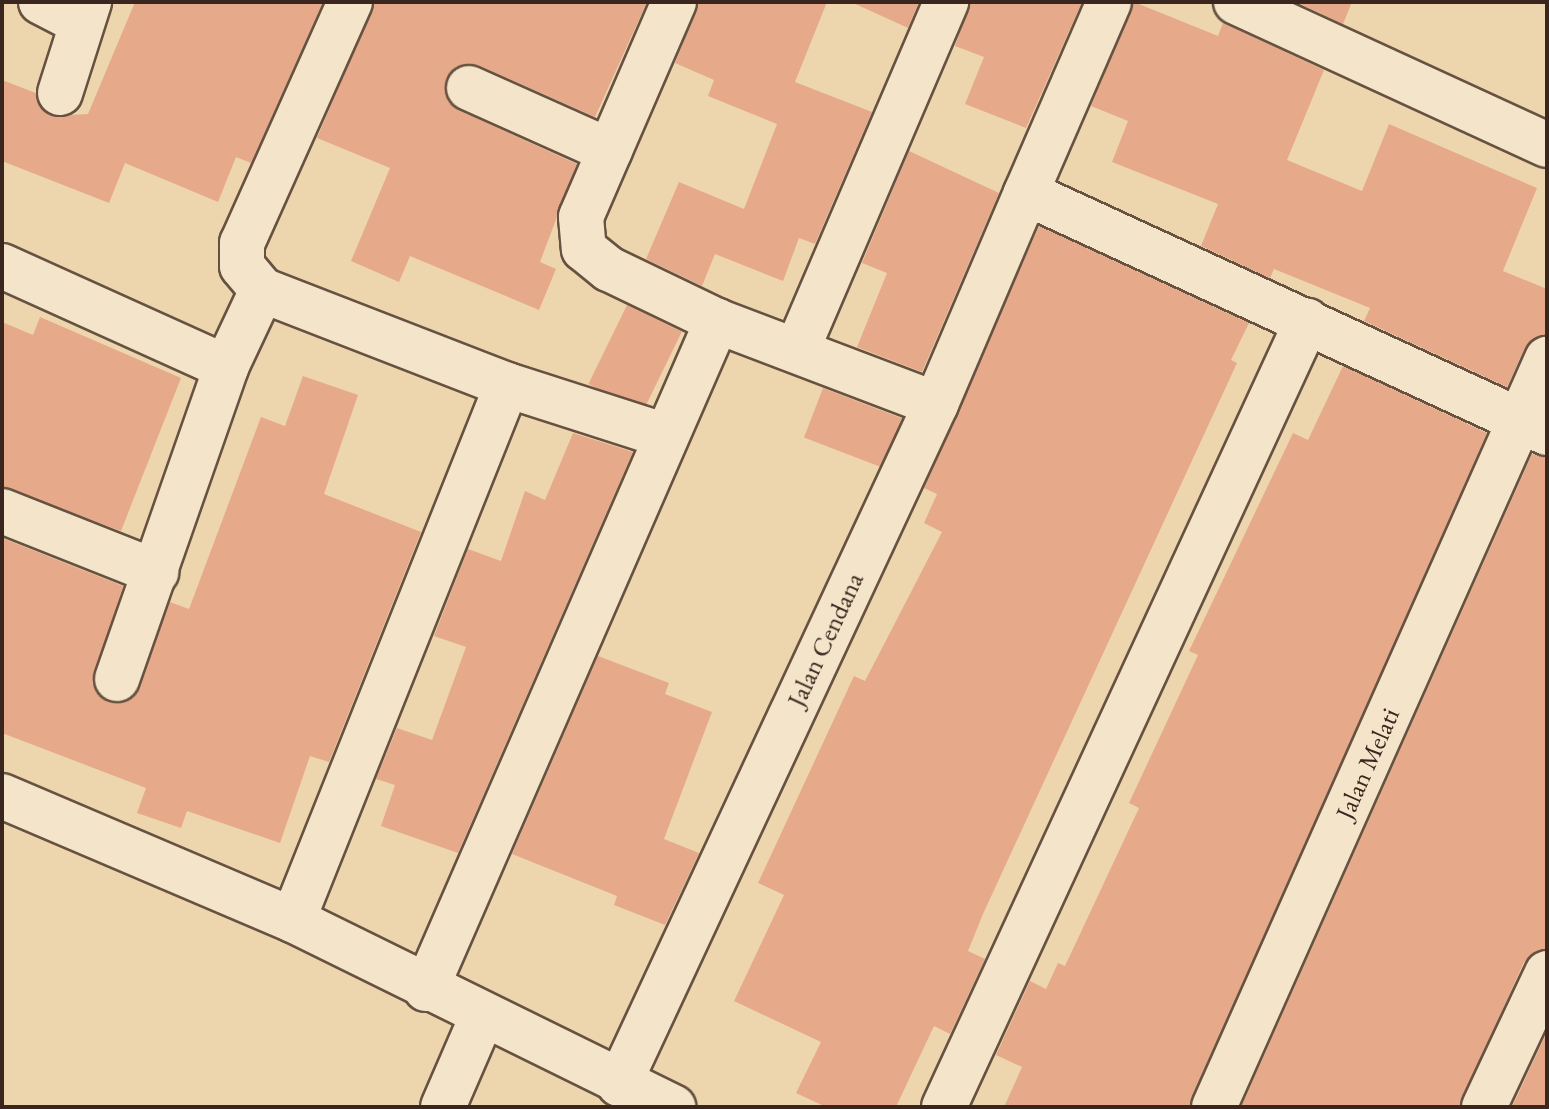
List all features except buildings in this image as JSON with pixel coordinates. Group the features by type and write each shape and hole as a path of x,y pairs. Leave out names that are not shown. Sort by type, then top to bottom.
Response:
{"street":[{"path":"41,2 84,12 60,93"},
{"path":"350,2 242,243 242,266 262,290 507,385 666,436"},
{"path":"674,2 581,217 584,249 609,269 717,321 936,404"},
{"path":"797,350 946,2"},
{"name":"Jalan Cendana","path":"619,1084 936,404 1109,2"},
{"path":"1236,2 1547,145"},
{"path":"469,88 610,151"},
{"path":"1026,193 1534,427"},
{"path":"2,266 226,367"},
{"path":"117,679 226,367 262,290"},
{"path":"426,989 717,321"},
{"path":"944,1107 1307,321"},
{"name":"Jalan Melati","path":"1214,1107 1534,427 1547,359"},
{"path":"293,920 507,385"},
{"path":"2,511 156,572"},
{"path":"2,796 293,920 482,1017 673,1107"},
{"path":"1484,1107 1547,973"},
{"path":"443,1107 482,1017"}]}
